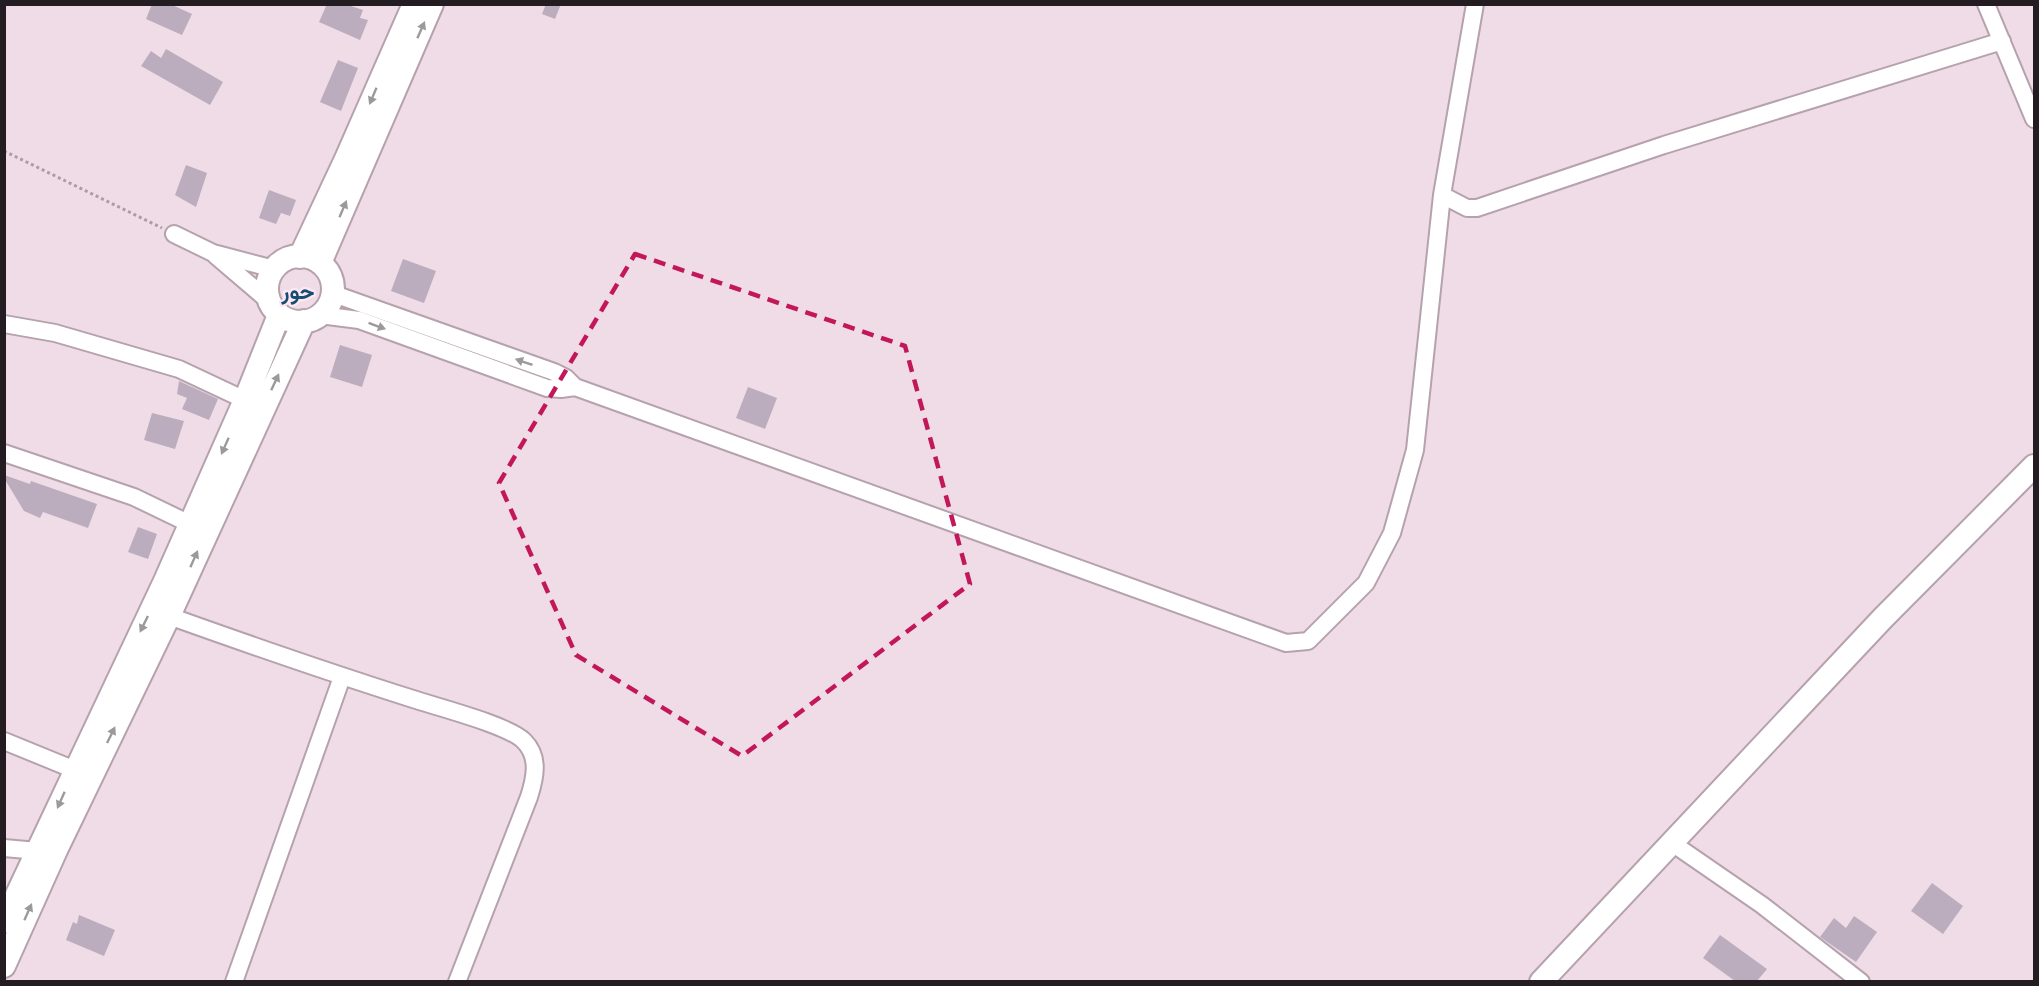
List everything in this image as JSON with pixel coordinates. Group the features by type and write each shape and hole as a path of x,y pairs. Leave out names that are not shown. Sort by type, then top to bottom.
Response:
{"street":[{"path":"310,260 346,159 414,4"},
{"path":"310,260 432,4"},
{"path":"334,294 554,372 566,378 576,387 1286,643 1308,641 1366,583 1392,533 1415,450 1442,195 1476,4"},
{"path":"1986,4 2034,119"},
{"path":"1442,195 1467,208 1477,208 1664,145 2002,41"},
{"path":"174,234 213,253 274,270"},
{"path":"213,253 275,308 296,322 312,318 359,320 547,388 576,387"},
{"path":"4,922 38,851 84,771 169,616 312,318 326,309 334,294 331,276 310,260 287,259 274,270 268,285 275,308 245,400 84,771 57,848 4,966"},
{"path":"4,324 55,333 179,369 245,400"},
{"path":"4,453 134,497 190,524"},
{"path":"1541,981 1883,618 2031,474"},
{"path":"169,616 342,677 499,727 524,741 534,758 535,776 529,797 457,981"},
{"path":"234,981 342,677"},
{"path":"4,741 84,771"},
{"path":"1672,843 1762,905 1861,981"},
{"path":"4,848 38,851"}],"path":[{"path":"4,151 174,234"}],"highlighted area":[{"path":"635,254 905,346 970,584 742,756 576,655 499,483"}],"building":[{"path":"152,4 170,4 192,14 182,35 146,19"},
{"path":"327,4 345,4 363,10 360,18 368,20 360,40 319,22"},
{"path":"546,4 561,4 555,19 542,14"},
{"path":"166,49 223,82 210,105 141,66 151,51 161,58"},
{"path":"338,60 358,68 341,111 320,102"},
{"path":"186,165 207,173 196,207 175,195"},
{"path":"269,190 296,200 290,216 281,213 276,224 259,218"},
{"path":"403,259 436,271 424,303 391,291"},
{"path":"340,345 372,355 362,387 330,377"},
{"path":"179,381 218,399 209,420 182,409 187,398 177,394"},
{"path":"748,387 777,398 765,429 736,418"},
{"path":"152,413 184,421 175,449 144,440"},
{"path":"4,475 30,484 31,481 97,504 88,528 43,512 40,518 24,511"},
{"path":"138,527 157,534 148,559 128,552"},
{"path":"1932,883 1963,906 1943,934 1911,911"},
{"path":"79,915 115,930 104,956 66,940 73,922 77,924"},
{"path":"1854,916 1877,932 1856,962 1820,937 1834,918 1846,928"},
{"path":"1720,935 1767,969 1757,981 1735,981 1703,958"}],"district":[{"name":"حور","path":"298,291"}]}
